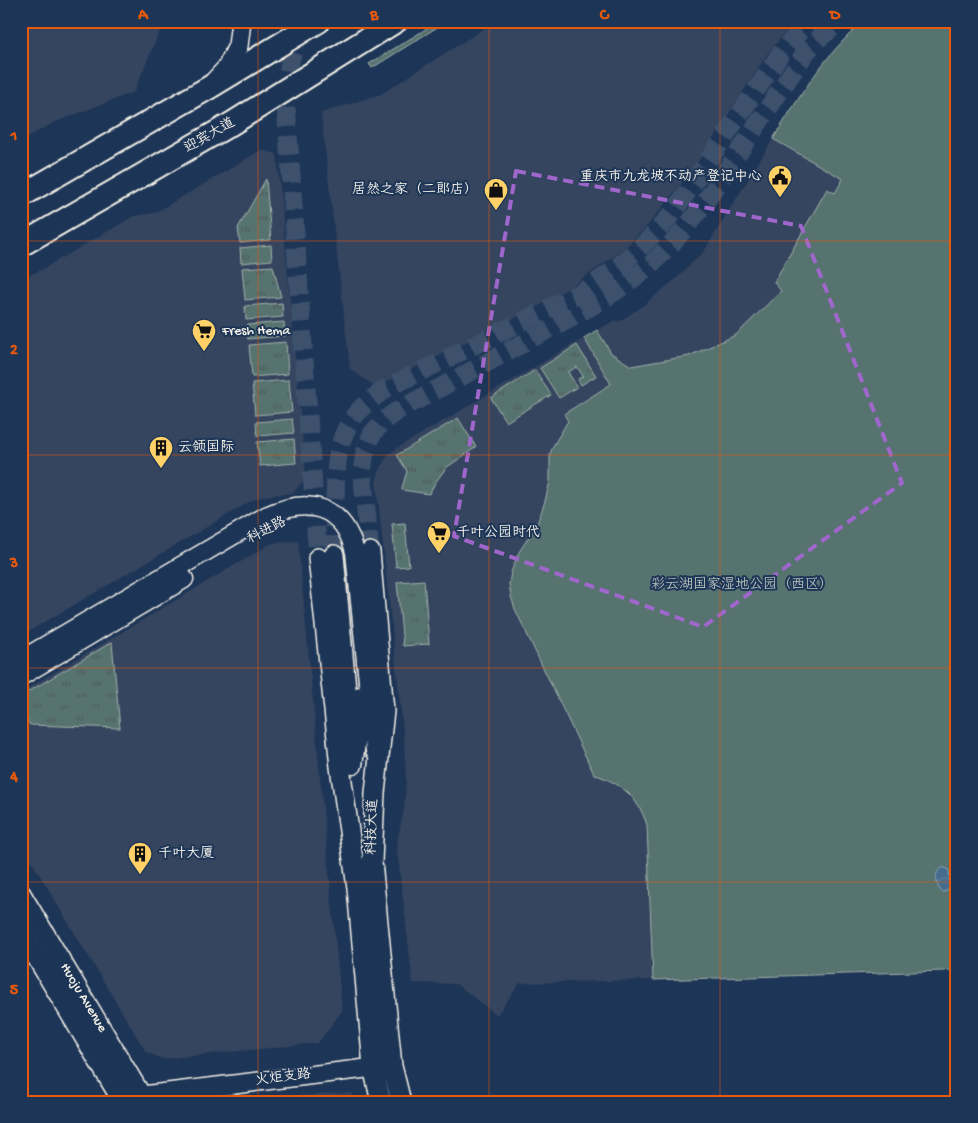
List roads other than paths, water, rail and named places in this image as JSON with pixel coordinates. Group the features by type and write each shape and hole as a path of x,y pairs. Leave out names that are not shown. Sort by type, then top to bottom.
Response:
{"highway":[{"path":"21,196 210,87 319,21"},
{"name":"迎宾大道","path":"21,245 231,124 396,21"}],"main road":[{"path":"210,87 227,68 238,46 241,21"},
{"name":"科技大道","path":"370,552 384,699 374,802 372,862 392,1066 401,1102"},
{"name":"科技大道","path":"352,766 326,556 340,767 357,888 373,1067 381,1102"},
{"path":"352,766 357,888"},
{"name":"Huoju Avenue","path":"21,894 143,1099"},
{"name":"Huoju Avenue","path":"21,931 120,1101"}],"street":[{"path":"21,660 266,516 295,507 315,507 336,517 349,534 355,552 377,772"},
{"name":"科进路","path":"21,676 272,525 294,518 313,517 322,520 336,531 347,553 360,697 360,721 352,766"},
{"name":"火炬支路","path":"120,1101 392,1066"}],"water":[{"path":"941,868 946,868 949,871 950,888 945,892 942,892 936,880 937,873"}],"tunnel":[{"path":"334,555 338,456 344,434 359,410 385,389 582,292 632,255 675,210 781,53 811,21"},
{"path":"370,552 362,471 365,453 372,434 383,421 397,411 596,304 645,269 672,243 704,204 806,52 818,39 841,21"},
{"path":"304,27 289,65 286,105 318,558"}],"place":[{"name":"重庆市九龙坡不动产登记中心","path":"780,198"},
{"name":"居然之家（二郎店）","path":"496,211"},
{"name":"Fresh Hema","path":"204,352"},
{"name":"云领国际","path":"161,469"},
{"name":"千叶公园时代","path":"439,554"},
{"name":"千叶大厦","path":"140,875"}],"park label":[{"name":"彩云湖国家湿地公园（西区）","path":"742,585"}]}
